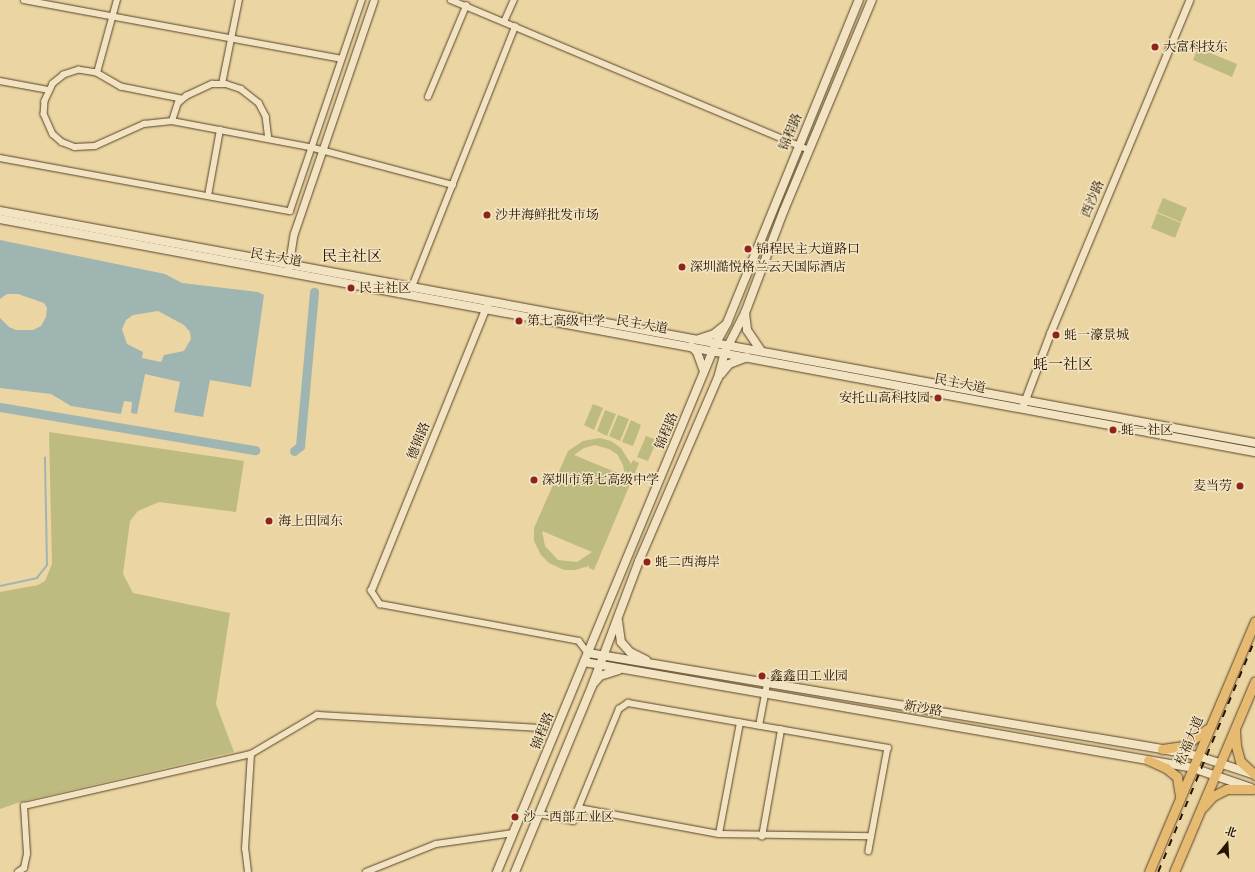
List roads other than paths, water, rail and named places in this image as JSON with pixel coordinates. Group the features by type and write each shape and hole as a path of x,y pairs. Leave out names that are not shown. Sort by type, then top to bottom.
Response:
{"main road":[{"name":"锦程路","path":"497,872 714,347 728,322 798,145 859,0"},
{"name":"锦程路","path":"515,872 592,685 639,561 718,378 726,349 745,313 809,150 872,0"},
{"name":"民主大道","path":"0,211 288,268 488,305 691,346 761,351 1255,443"},
{"name":"民主大道","path":"0,219 288,268 412,287 488,305 697,339 714,347"},
{"path":"745,313 747,330 761,351"},
{"path":"697,339 714,334 728,322"},
{"path":"691,346 697,352 704,371"},
{"name":"民主大道","path":"726,349 747,356 1255,452"},
{"path":"718,378 729,364 747,356"},
{"path":"618,618 621,642 630,652 656,665"},
{"name":"松福大道","path":"1149,872 1255,621"},
{"name":"新沙路","path":"588,653 1162,749 1220,762 1255,775"},
{"name":"新沙路","path":"584,662 1193,768 1215,774 1254,790"},
{"path":"592,685 600,676 610,671 627,670"},
{"path":"1174,872 1197,814 1255,682"},
{"path":"1162,749 1179,747 1192,741 1206,731 1213,721"},
{"path":"1235,729 1237,754 1246,768 1255,775"},
{"path":"1148,760 1166,768 1177,777 1180,786 1178,803"},
{"path":"1197,814 1220,791 1234,788 1254,790"}],"street":[{"path":"24,0 341,59"},
{"path":"96,73 117,0"},
{"path":"222,84 238,0"},
{"path":"0,158 290,211 310,147 362,0"},
{"path":"288,268 294,233 374,0"},
{"path":"451,0 809,150"},
{"path":"504,22 514,0"},
{"name":"西沙路","path":"1022,408 1189,0"},
{"path":"428,97 466,6"},
{"path":"412,287 515,27"},
{"path":"269,139 266,116 259,103 241,88 222,84 206,86 181,99 122,88 96,73 86,70 70,72 58,79 49,90 44,108 47,125 56,138 75,148 96,146 144,124 172,121 310,147 453,185"},
{"path":"0,81 49,90"},
{"path":"172,121 181,99"},
{"path":"208,196 220,130"},
{"name":"德锦路","path":"371,590 488,305"},
{"path":"371,590 380,604 579,641 588,653"},
{"path":"759,726 767,684"},
{"path":"540,814 573,821 619,709 628,703 888,748 869,851"},
{"path":"18,872 24,868 27,854 24,806 251,754 317,715 542,728"},
{"path":"719,834 740,723"},
{"path":"762,837 781,730"},
{"path":"248,872 245,849 251,754"},
{"path":"579,808 719,834 762,837 871,836"},
{"path":"366,872 436,844 513,833"}],"water":[{"path":"0,240 165,274 182,283 258,292 264,295 251,387 210,380 203,417 174,412 180,382 145,374 137,414 131,413 132,402 124,401 121,414 71,406 51,394 0,388 0,318 9,327 16,330 33,330 41,326 46,317 47,308 44,303 18,294 7,294 0,299","holes":["158,311 184,325 190,332 191,339 184,351 164,355 161,362 142,358 143,352 127,344 122,329 126,320 133,315"]}],"waterway":[{"path":"294,451 300,446 314,292"},
{"path":"0,407 255,450"},
{"path":"0,586 37,578 47,565 45,458"}],"railway":[{"path":"1158,872 1255,639"}],"place":[{"name":"大富科技东","path":"1155,47"},
{"name":"沙井海鲜批发市场","path":"487,215"},
{"name":"锦程民主大道路口","path":"748,249"},
{"name":"深圳澔悦格兰云天国际酒店","path":"682,267"},
{"name":"民主社区","path":"351,288"},
{"name":"第七高级中学","path":"519,321"},
{"name":"蚝一濠景城","path":"1056,335"},
{"name":"安托山高科技园","path":"938,398"},
{"name":"蚝一社区","path":"1113,430"},
{"name":"深圳市第七高级中学","path":"534,480"},
{"name":"麦当劳","path":"1240,486"},
{"name":"海上田园东","path":"269,521"},
{"name":"蚝二西海岸","path":"647,562"},
{"name":"鑫鑫田工业园","path":"762,676"},
{"name":"沙一西部工业区","path":"515,817"}],"district":[{"name":"民主社区","path":"352,257"},
{"name":"蚝一社区","path":"1063,365"}]}
